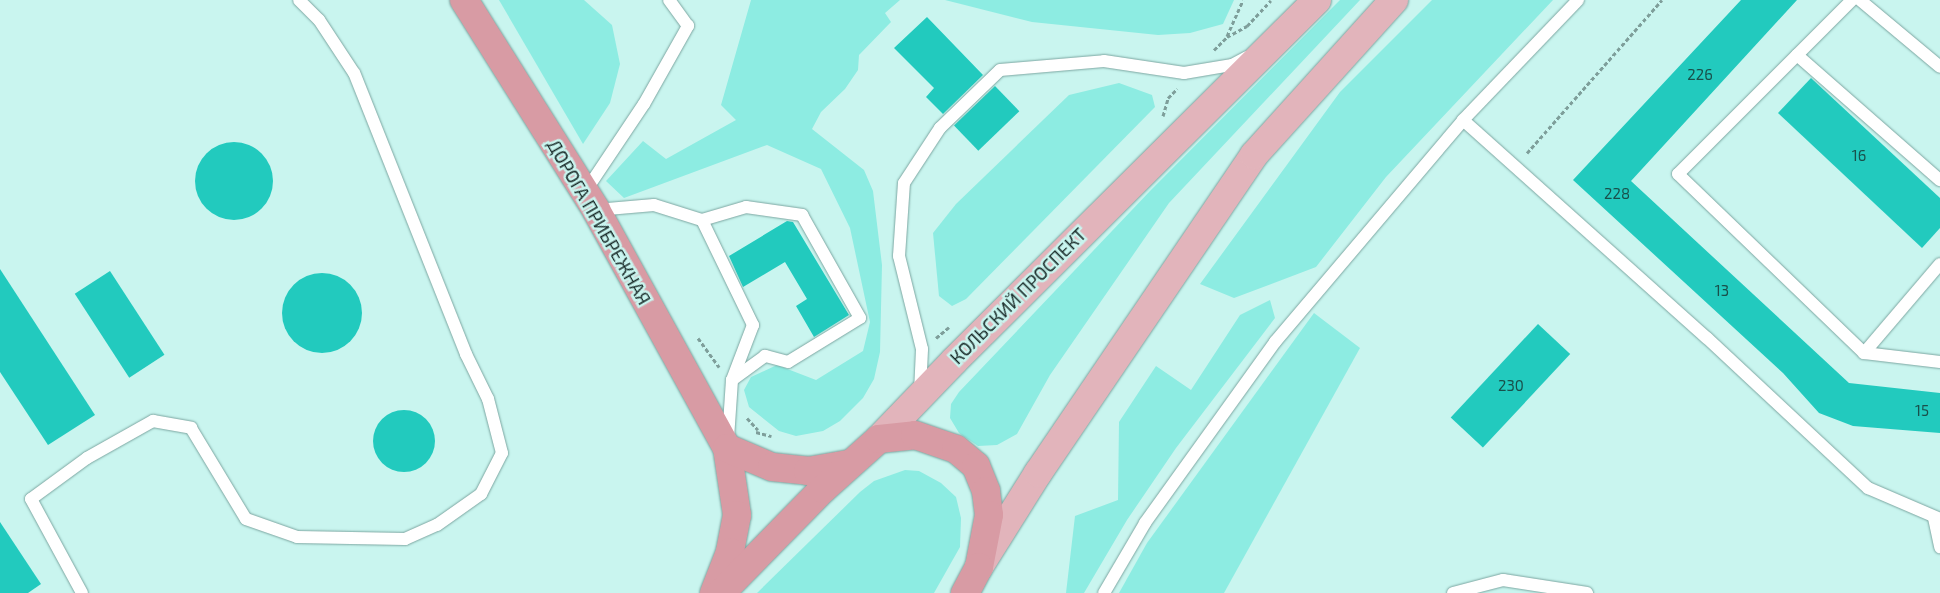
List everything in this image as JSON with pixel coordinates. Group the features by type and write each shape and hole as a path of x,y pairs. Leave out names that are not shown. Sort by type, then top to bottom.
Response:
{"highway":[{"name":"ДОРОГА ПРИБРЕЖНАЯ","path":"464,0 591,201 727,448"},
{"path":"879,439 915,435 930,438 956,449 976,466 986,491 989,515 979,567 965,593"},
{"name":"КОЛЬСКИЙ ПРОСПЕКТ","path":"721,593 850,464 879,439"},
{"path":"727,448 772,467 808,471 850,464"},
{"path":"714,593 730,552 736,515 727,448"}],"main road":[{"name":"КОЛЬСКИЙ ПРОСПЕКТ","path":"879,439 920,395 1317,0"},
{"path":"979,567 1038,473 1254,155 1394,0"}],"lane":[{"path":"82,593 31,499 87,458 153,421 191,428 246,519 297,537 406,539 437,525 481,494 502,453 488,399 466,354 354,73 319,20 299,0"},
{"path":"669,0 688,26 591,201 654,205 702,220 746,207 802,215 860,318 788,362 765,356 732,380"},
{"path":"1104,593 1144,523 1275,342 1463,120 1578,0"},
{"path":"1852,0 1678,174 1864,353 1940,362"},
{"path":"1860,0 1940,67"},
{"path":"920,395 922,349 899,256 904,183 940,128 1000,70 1104,61 1184,72 1232,65 1268,48"},
{"path":"1797,55 1940,180"},
{"path":"1463,120 1707,338 1868,488 1937,518 1940,547"},
{"path":"702,220 753,325 732,380 727,448"},
{"path":"1864,353 1940,264"},
{"path":"1453,593 1503,580 1587,593"}],"path":[{"path":"1227,37 1243,0"},
{"path":"1162,119 1168,98 1227,37 1247,26 1271,0"},
{"path":"1514,167 1662,0"},
{"path":"922,349 951,326"},
{"path":"727,448 758,430 776,439"}],"shaded area":[{"path":"499,0 584,0 612,25 620,64 610,103 583,144"},
{"path":"751,0 900,0 885,13 891,22 859,55 858,70 845,89 821,112 812,129 864,170 873,191 882,265 880,352 874,379 863,398 840,421 823,431 796,436 779,431 749,407 744,390 751,377 777,365 816,380 863,351 870,322 850,228 821,169 767,145 624,198 606,181 643,141 666,159 736,120 721,105"},
{"path":"945,0 1234,0 1223,24 1190,33 1158,35 1032,22"},
{"path":"1340,0 1360,0 1169,203 1050,375 1017,434 997,445 978,446 959,433 950,418 951,404 959,392 1150,191"},
{"path":"1432,0 1553,0 1386,177 1316,267 1234,298 1200,284 1340,92"},
{"path":"1119,83 1152,95 1155,107 966,299 952,306 939,296 933,233 956,204 1069,95"},
{"path":"1270,300 1275,318 1176,448 1127,520 1084,593 1066,593 1075,516 1118,500 1119,422 1156,366 1191,390 1240,315"},
{"path":"1314,313 1360,348 1224,593 1119,593 1147,543"},
{"path":"905,470 919,471 941,483 956,497 961,518 960,547 934,593 757,593 860,492 874,481"}],"building":[{"path":"1741,0 1797,0 1631,181 1849,383 1940,393 1940,433 1853,426 1819,413 1783,373 1573,180"},
{"path":"927,17 983,75 943,114 926,97 934,88 894,48"},
{"path":"1811,78 1940,198 1940,228 1922,248 1778,113"},
{"path":"995,86 1019,111 978,151 954,126"},
{"path":"226,142 242,142 256,148 267,159 273,173 273,189 267,203 256,214 242,220 226,220 212,214 201,203 195,189 195,173 201,159 212,148"},
{"path":"787,221 793,222 849,315 814,337 796,306 807,299 785,262 743,287 729,256"},
{"path":"0,269 95,415 48,445 0,372"},
{"path":"110,271 164,355 129,378 75,294"},
{"path":"314,273 330,273 351,284 362,305 362,321 351,342 330,353 314,353 300,347 288,335 282,321 282,305 288,291 300,279"},
{"path":"1538,324 1570,354 1483,448 1451,418"},
{"path":"398,410 410,410 426,419 433,429 435,441 433,453 426,463 410,472 398,472 387,467 378,458 373,447 373,435 378,424 387,415"},
{"path":"0,522 41,584 28,593 0,593"}]}
